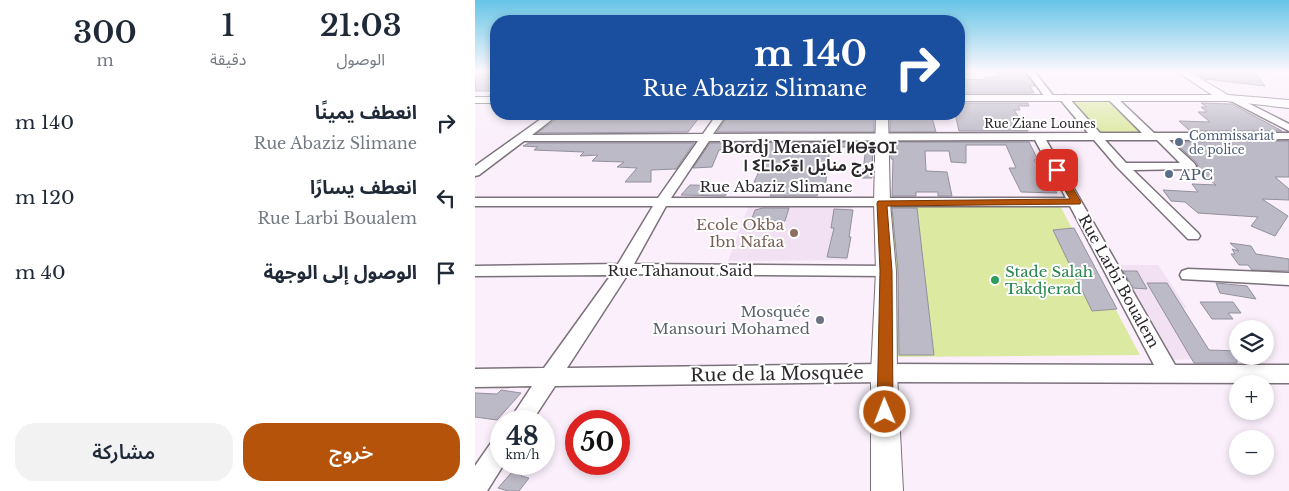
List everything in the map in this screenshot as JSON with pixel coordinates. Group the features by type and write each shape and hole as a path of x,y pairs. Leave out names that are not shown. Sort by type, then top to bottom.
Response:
{"main road":[{"path":"1221,94 1230,99"},
{"path":"965,98 1230,99 1289,104"},
{"path":"475,100 490,100"},
{"path":"881,120 882,203 886,271 884,373 887,491"}],"street":[{"path":"1047,94 1050,98"},
{"path":"1064,98 1123,167 1193,236"},
{"path":"1112,98 1190,166 1123,167"},
{"path":"1230,99 1289,128"},
{"path":"475,172 546,120"},
{"path":"527,410 623,269 662,202 718,120"},
{"name":"Rue Ziane Lounes","path":"521,138 1289,136"},
{"name":"Rue Larbi Boualem","path":"1039,137 1169,373"},
{"name":"Rue Abaziz Slimane","path":"475,202 1076,202"},
{"name":"Rue Tahanout Said","path":"475,271 623,269 886,271"},
{"path":"1188,275 1289,279"},
{"name":"Rue de la Mosquée","path":"475,378 884,373 1289,374"},
{"path":"475,487 490,464"}],"shaded area":[{"name":"Ecole Okba Ibn Nafaa","path":"749,205 853,205 848,260 728,261"},
{"path":"1115,265 1158,265 1187,308 1166,308 1194,359 1169,360"}],"green space":[{"path":"1066,98 1107,98 1143,133 1095,133"},
{"name":"Stade Salah Takdjerad","path":"889,203 1059,204 1140,355 893,357"}],"building":[{"path":"965,103 1028,103 1029,106 1018,106 1020,110 1014,110 1028,131 959,131 956,120 965,120"},
{"path":"1201,103 1232,104 1282,131 1190,131 1179,121 1210,122 1198,112 1207,112 1201,107 1207,107"},
{"path":"555,120 697,120 688,132 537,133"},
{"path":"725,120 874,120 874,132 717,132"},
{"path":"890,120 933,120 936,132 890,132"},
{"path":"1289,141 1289,177 1275,177 1289,189 1289,200 1262,199 1288,216 1275,236 1251,226 1258,217 1198,213 1185,202 1171,201 1163,190 1198,192 1192,184 1216,185 1196,169 1198,165 1196,162 1174,142"},
{"path":"873,142 872,178 862,178 866,147 830,147 825,188 819,188 817,196 770,196 776,186 754,182 769,151 719,150 712,167 693,168 710,143"},
{"path":"891,142 1029,142 1038,160 1034,160 1057,193 1021,192 1009,168 1016,168 1006,145 966,145 966,163 951,162 949,151 925,151 926,171 947,172 952,196 938,196 938,192 916,192 916,196 892,196 893,159 891,159"},
{"path":"529,143 694,143 676,169 651,170 651,182 625,182 637,168 617,167 624,162 592,161 598,155 580,156 584,152 534,150 538,147 523,146"},
{"path":"690,185 731,186 725,196 681,195"},
{"path":"763,208 789,208 785,221 751,221 755,210"},
{"path":"892,208 917,208 934,355 899,355 898,271"},
{"path":"834,209 853,210 847,258 827,257 834,228 831,228"},
{"path":"1074,228 1117,309 1092,311 1053,230"},
{"path":"1230,243 1251,246 1256,254 1289,259 1289,271 1252,270 1248,265 1239,265 1231,254 1235,254 1232,249 1239,251"},
{"path":"1123,271 1137,271 1147,289 1133,288"},
{"path":"1147,283 1167,283 1209,350 1229,351 1229,363 1194,363"},
{"path":"1216,283 1247,286 1256,299 1220,293"},
{"path":"1200,302 1233,302 1241,313 1228,313 1233,319 1212,319"},
{"path":"501,390 521,393 506,410 490,410 490,419 475,417 475,393 497,394"},
{"path":"509,475 522,475 529,478 519,491 508,491 498,488"}],"place":[{"name":"Commissariat de police","path":"1179,142"},
{"name":"APC","path":"1169,174"},
{"name":"Ecole Okba Ibn Nafaa","path":"794,233"},
{"name":"Stade Salah Takdjerad","path":"995,280"},
{"name":"Mosquée Mansouri Mohamed","path":"820,320"}],"district":[{"name":"Bordj Menaiel ⵍⴱⴻⵔⵊ ⵏ ⵉⵎⵏⴰⵢⴻⵏ برج منايل","path":"809,156"}],"route":[{"path":"885,412 886,271 882,203 1076,202 1057,170"}]}
